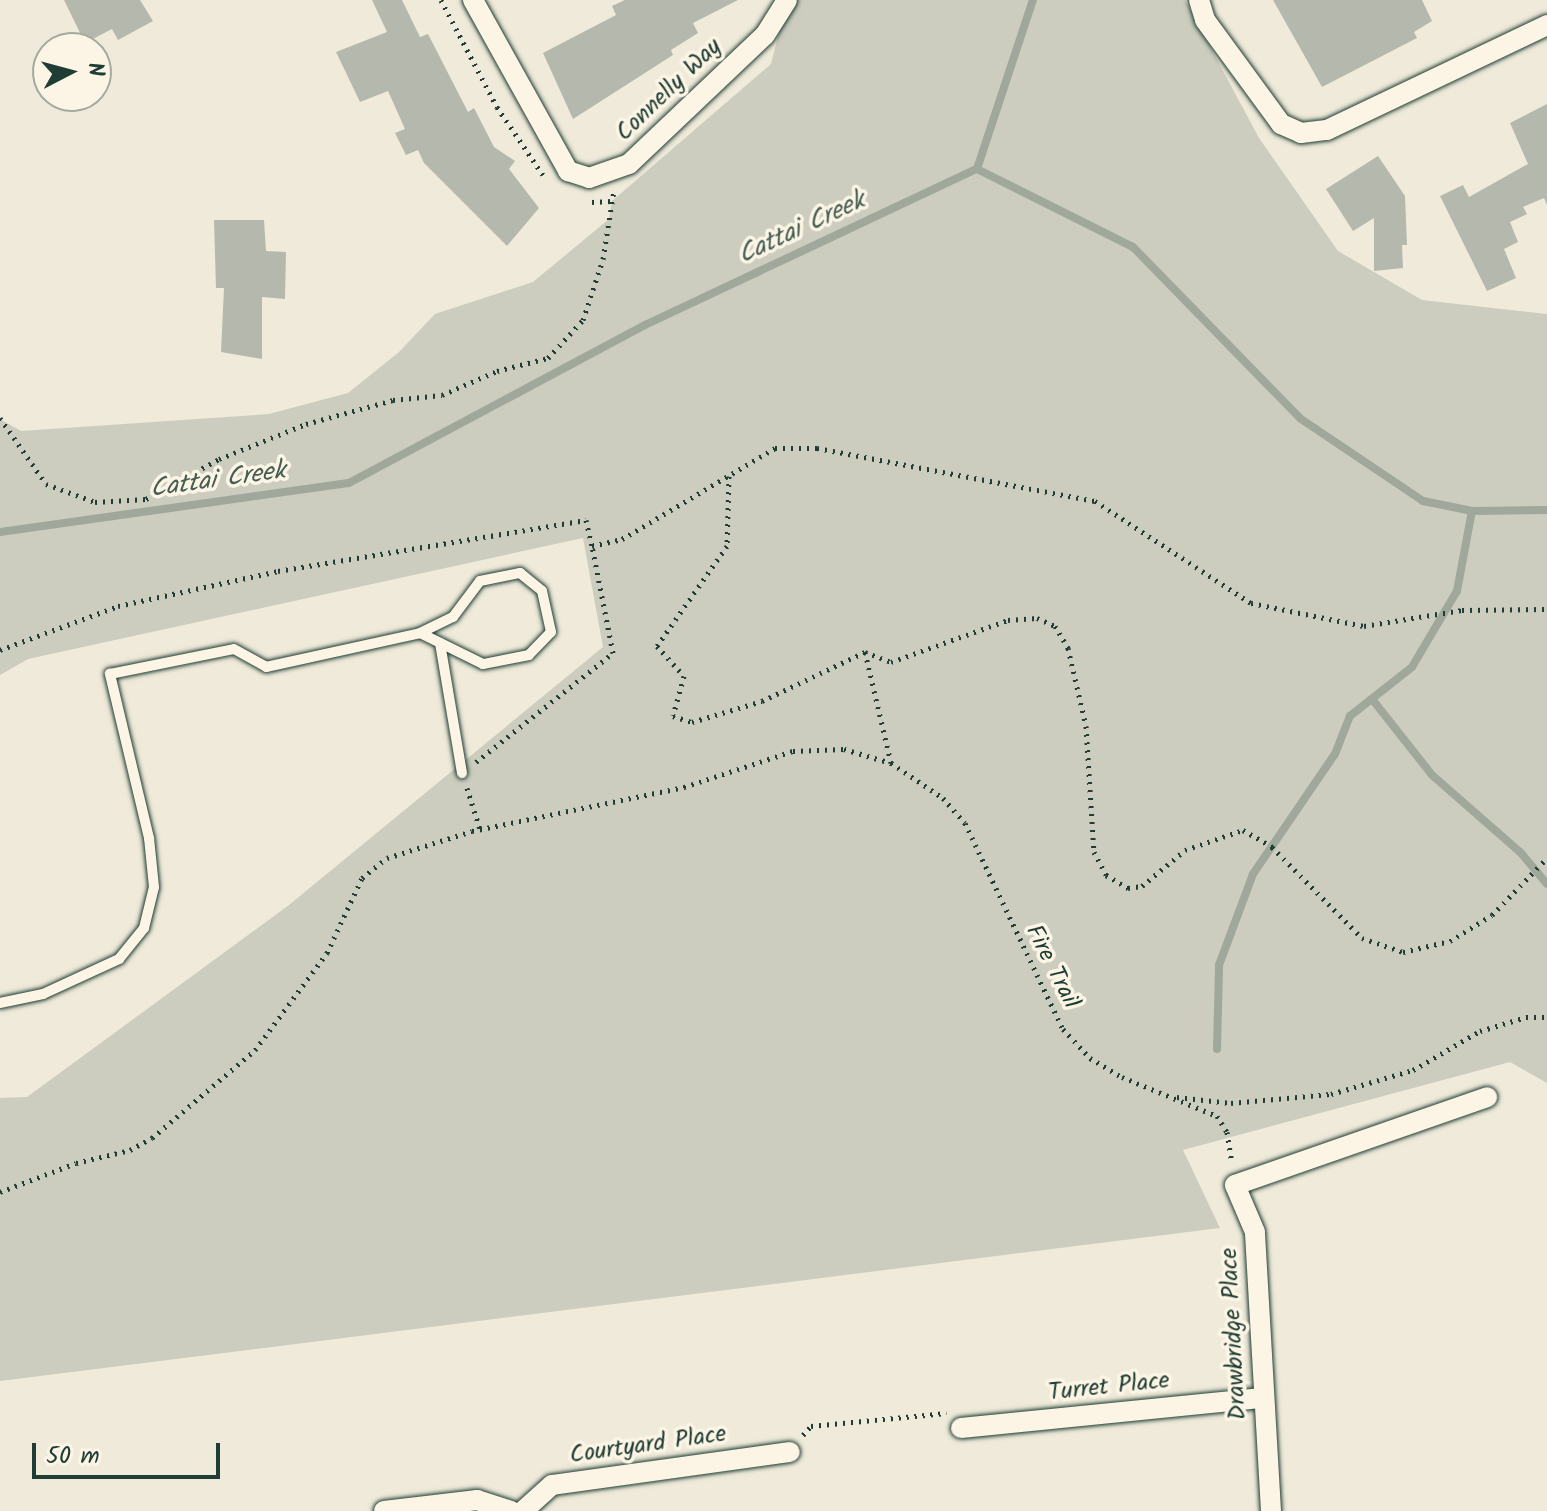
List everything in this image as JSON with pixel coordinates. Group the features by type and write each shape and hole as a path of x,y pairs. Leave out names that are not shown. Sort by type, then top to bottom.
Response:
{"street":[{"name":"Connelly Way","path":"473,0 568,171 589,178 617,172 765,35 787,0"},
{"path":"1199,0 1205,20 1281,124 1301,133 1327,130 1547,25"},
{"path":"1235,1185 1487,1097"},
{"name":"Drawbridge Place","path":"1235,1185 1255,1232 1271,1511"},
{"name":"Turret Place","path":"961,1428 1263,1398"},
{"name":"Courtyard Place","path":"523,1511 552,1485 790,1452"},
{"path":"384,1511 477,1500 511,1511"}],"lane":[{"path":"0,1003 43,994 119,959 144,928 154,887 149,838 110,674 234,649 266,667 420,633 453,617 480,581 520,573 542,591 551,632 529,655 483,664 420,633"},
{"path":"440,643 462,773"}],"path":[{"path":"0,418 46,484 95,502 146,499 219,459 306,424 393,400 442,395 497,371 548,358 583,320 603,259 617,172"},
{"path":"592,546 622,539 775,448 817,448 1095,501 1251,603 1364,626 1462,610 1547,609"},
{"path":"729,475 727,546 657,646 684,676 673,716 692,722 762,701 865,652 891,662 1008,620 1037,618 1055,626 1068,648 1086,726 1094,852 1106,875 1128,888 1142,886 1185,850 1243,830 1272,847 1362,938 1403,952 1450,941 1492,915 1547,858"},
{"path":"0,650 118,606 278,571 586,520 613,653 462,773 480,829"},
{"path":"865,652 891,763"},
{"name":"Fire Trail","path":"0,1192 76,1163 130,1150 152,1138 255,1050 327,953 362,878 387,858 480,829 684,787 793,751 844,749 891,763 943,798 965,823 1063,1029 1090,1058 1217,1116 1227,1132 1235,1185"},
{"path":"1168,1096 1231,1103 1331,1094 1413,1070 1480,1031 1526,1017 1547,1017"},
{"path":"790,1452 811,1426 943,1410 961,1428"}],"shaded area":[{"path":"787,0 1185,0 1259,138 1338,251 1422,300 1547,314 1547,1083 1510,1062 1183,1150 1220,1228 0,1381 0,1098 27,1097 289,905 603,647 583,538 28,659 0,675 0,419 21,431 269,414 348,393 399,352 435,314 533,282 609,219 612,201 771,64"}],"building":[{"path":"64,0 140,0 153,21 118,40 112,29 106,32 80,32"},
{"path":"372,0 402,0 420,37 428,34 468,112 474,108 494,147 515,161 509,169 539,208 507,246 424,163 418,150 406,155 395,133 405,129 388,91 360,102 336,52 387,32"},
{"path":"625,0 738,0 693,23 698,33 671,50 673,55 573,119 543,53 616,15 612,6"},
{"path":"1273,0 1422,0 1432,21 1414,32 1417,38 1322,87"},
{"path":"1547,104 1547,205 1544,198 1523,207 1527,214 1510,222 1518,242 1504,249 1516,278 1487,291 1440,196 1463,185 1469,197 1528,164 1510,123"},
{"path":"1378,156 1405,196 1407,245 1402,245 1403,268 1374,271 1374,218 1353,231 1326,189"},
{"path":"214,220 264,220 266,251 286,252 285,299 262,297 262,359 221,352 224,288 216,288"}],"waterway":[{"path":"977,169 1033,0"},
{"name":"Cattai Creek","path":"0,532 349,483 645,325 977,169 1133,247 1301,419 1423,501 1472,511 1547,510"},
{"path":"1217,1049 1219,965 1253,874 1335,754 1350,716 1412,667 1457,591 1472,511"},
{"path":"1372,699 1432,775 1521,853 1547,884"}]}
